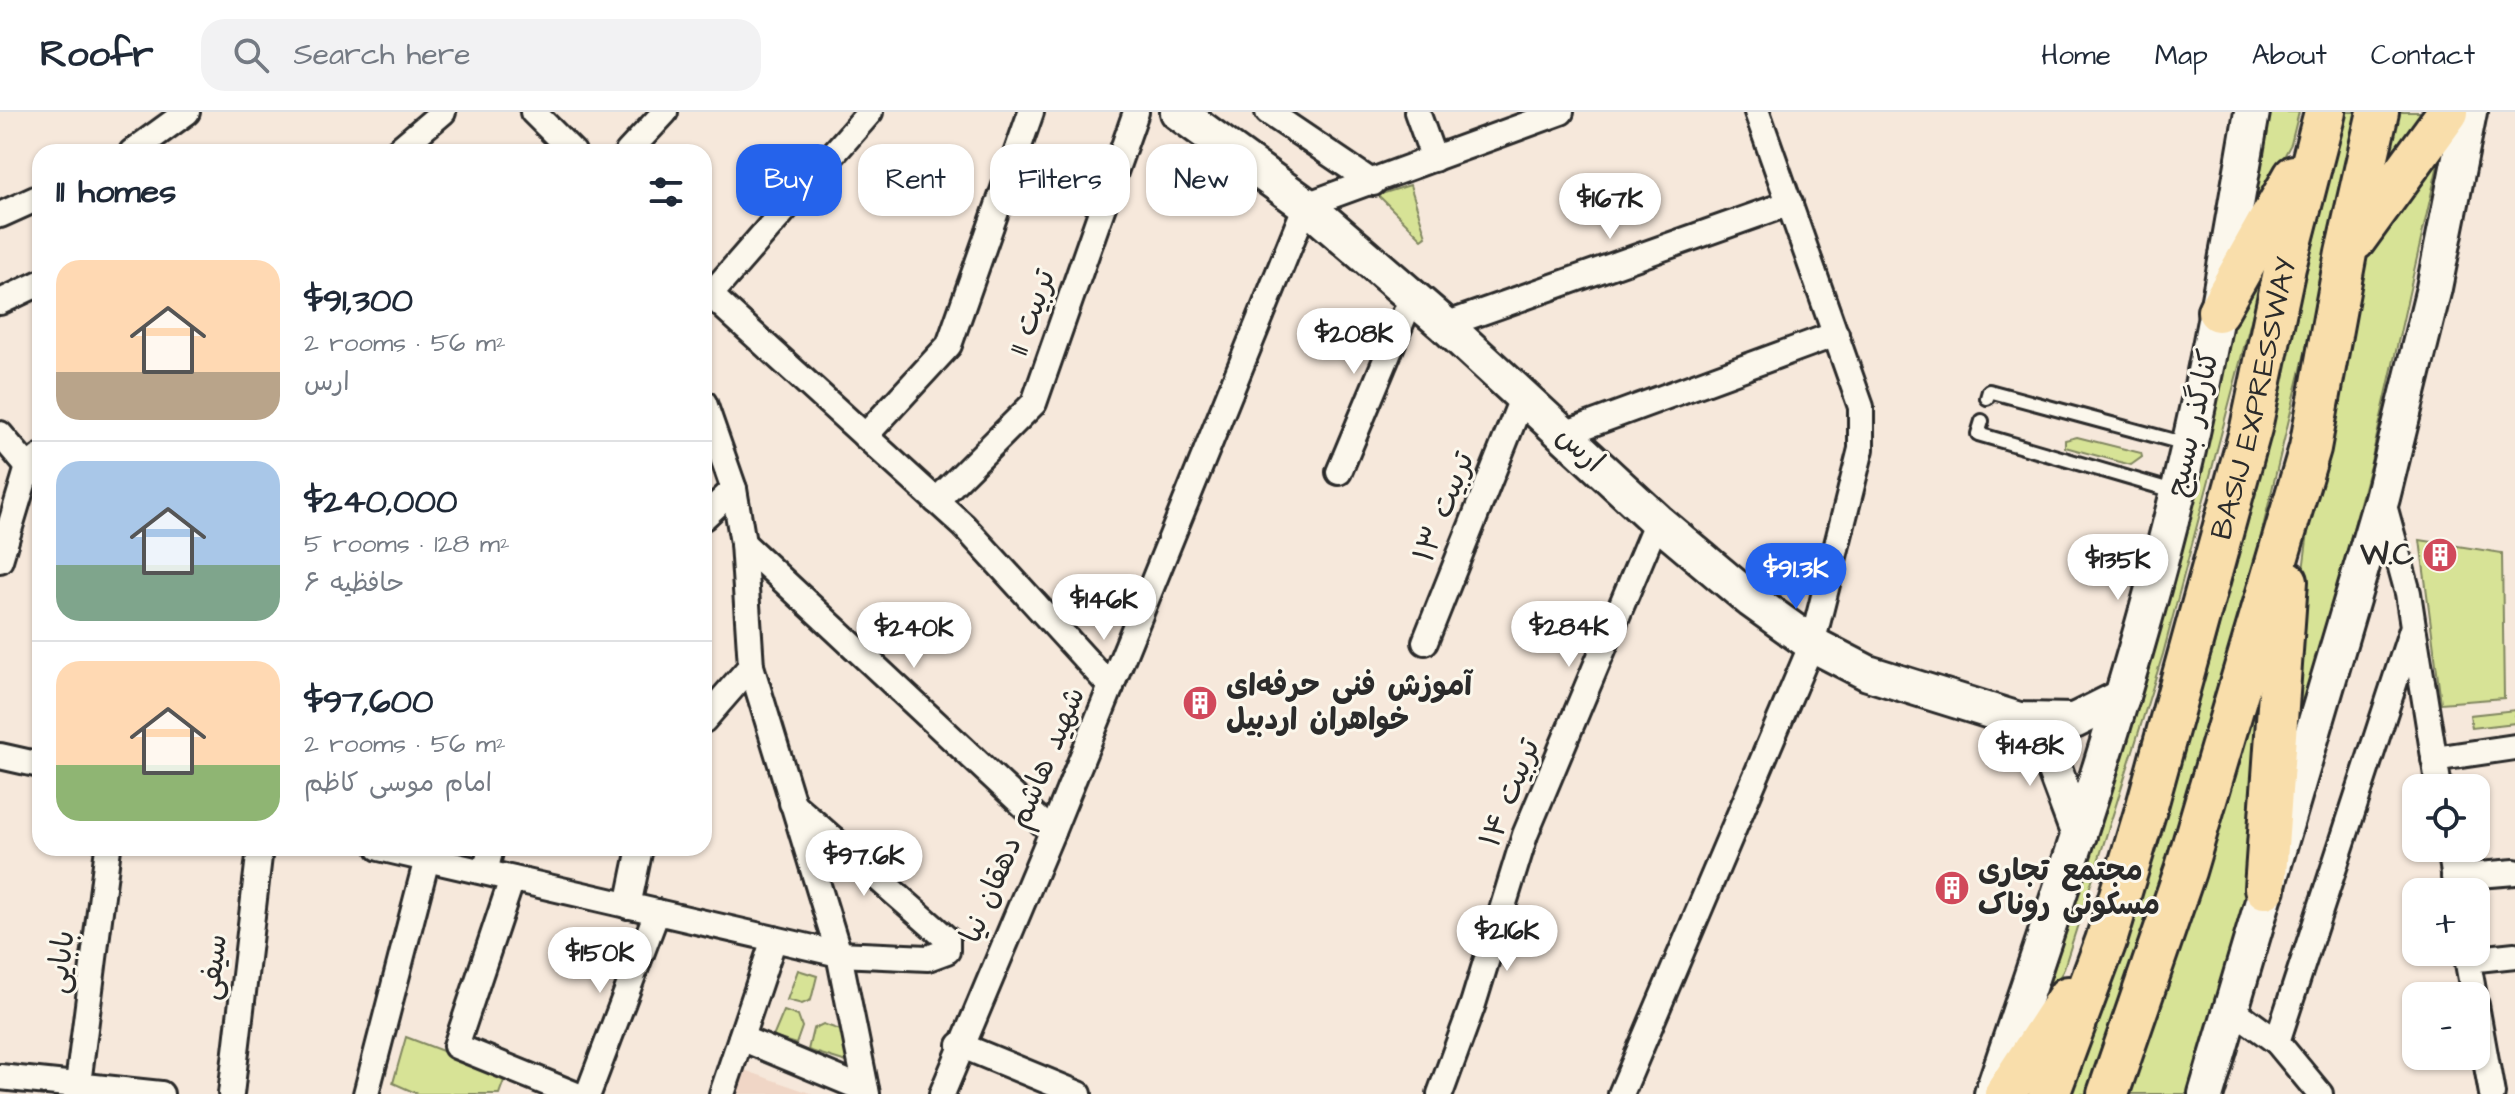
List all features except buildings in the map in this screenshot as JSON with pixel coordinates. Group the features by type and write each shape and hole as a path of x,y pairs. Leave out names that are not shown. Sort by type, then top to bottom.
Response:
{"highway":[{"name":"BASIJ EXPRESSWAY","path":"2108,1094 2185,871 2310,448 2346,253 2378,112"},
{"path":"2346,253 2448,112"},
{"path":"2218,311 2324,118"},
{"name":"BASIJ EXPRESSWAY","path":"2049,1094 2106,941 2219,549 2324,118"},
{"path":"2265,888 2293,507"},
{"path":"2005,1094 2106,941"}],"main road":[{"name":"ارس","path":"1178,112 1306,205 1445,325 1657,521 1751,600 1812,644 1868,673 2019,720 2074,721 2122,697"},
{"name":"کنارگذر بسیج","path":"1992,1094 2122,697 2178,493 2218,311 2252,112"},
{"path":"2206,1094 2382,498 2434,288 2469,112"},
{"path":"2019,720 2049,755 2079,835"}],"street":[{"path":"143,144 187,112"},
{"path":"405,144 443,112"},
{"path":"533,112 565,144"},
{"path":"635,144 665,112"},
{"path":"712,288 870,112"},
{"path":"865,436 949,345 1031,112"},
{"name":"تربیت 11","path":"936,501 1034,403 1136,112"},
{"path":"1268,112 1373,183"},
{"path":"1417,112 1434,159"},
{"path":"1306,205 1561,112"},
{"path":"1621,1094 1812,644 1864,428 1861,407 1757,112"},
{"path":"0,215 32,201"},
{"path":"1445,325 1790,203"},
{"name":"شهید هاشم دهقان نیا","path":"942,1094 1052,832 1306,205"},
{"path":"0,302 32,287"},
{"path":"1339,472 1412,297"},
{"path":"712,300 964,526 1111,687"},
{"path":"1564,434 1836,334"},
{"name":"تربیت ۱۳","path":"1425,642 1523,396"},
{"path":"712,426 734,489 743,543 751,666 839,954 866,1092"},
{"path":"0,434 32,462"},
{"path":"0,560 32,476"},
{"path":"712,510 734,489"},
{"path":"2382,498 2408,593 2437,774"},
{"name":"تربیت ۱۴","path":"1440,1094 1473,1004 1525,835 1657,521"},
{"path":"743,543 1052,832"},
{"path":"2277,1042 2413,626"},
{"path":"712,711 751,666"},
{"path":"2434,759 2515,747"},
{"path":"0,756 32,763"},
{"path":"414,856 839,954 928,958 947,951 947,939 792,803"},
{"name":"بابایی","path":"78,1084 107,856"},
{"name":"سیفی","path":"231,1094 259,856"},
{"path":"485,872 489,856"},
{"path":"628,906 638,856"},
{"path":"366,1094 427,859"},
{"path":"2488,878 2515,872"},
{"path":"512,879 456,1046 574,1094"},
{"path":"588,1094 657,912"},
{"path":"722,1094 774,939"},
{"path":"2490,956 2515,955"},
{"path":"2232,1009 2277,1042 2320,1094"},
{"path":"741,1038 866,1092"},
{"path":"960,1045 1079,1094"},
{"path":"2488,1070 2492,1094"},
{"path":"0,1077 161,1094"}],"lane":[{"path":"1987,398 1989,391 2189,445"},
{"path":"1982,421 1978,434 2178,493"}],"shaded area":[{"path":"744,1070 813,1094 735,1094"}],"green space":[{"path":"2264,112 2299,112 2291,144 2243,231"},
{"path":"2346,112 2363,112 2238,631 2151,921 2088,1094 2070,1094 2213,650"},
{"path":"2399,112 2435,112 2387,168"},
{"path":"2443,142 2371,462 2287,775 2293,648 2316,470 2363,256"},
{"path":"1410,185 1426,236 1422,239 1378,195"},
{"path":"2271,245 2163,654 2116,805 2063,971 2021,1043 2227,315"},
{"path":"2077,437 2141,453 2142,457 2131,465 2065,447 2065,440"},
{"path":"2420,540 2502,553 2504,698 2441,703"},
{"path":"2268,646 2262,846 2219,1003 2188,1094 2117,1094"},
{"path":"2515,710 2515,723 2472,728 2470,715"},
{"path":"798,970 817,976 811,1000 802,1004 787,1000"},
{"path":"784,1011 798,1016 802,1027 796,1044 773,1037"},
{"path":"823,1024 846,1032 853,1064 808,1050 813,1029"},
{"path":"406,1037 506,1075 499,1094 418,1094 393,1083"}],"place":[{"name":"W.C","path":"2440,555"},
{"name":"آموزش فنی حرفه‌ای خواهران اردبیل","path":"1200,703"},
{"name":"مجتمع تجاری مسکونی روناک","path":"1952,888"}]}
